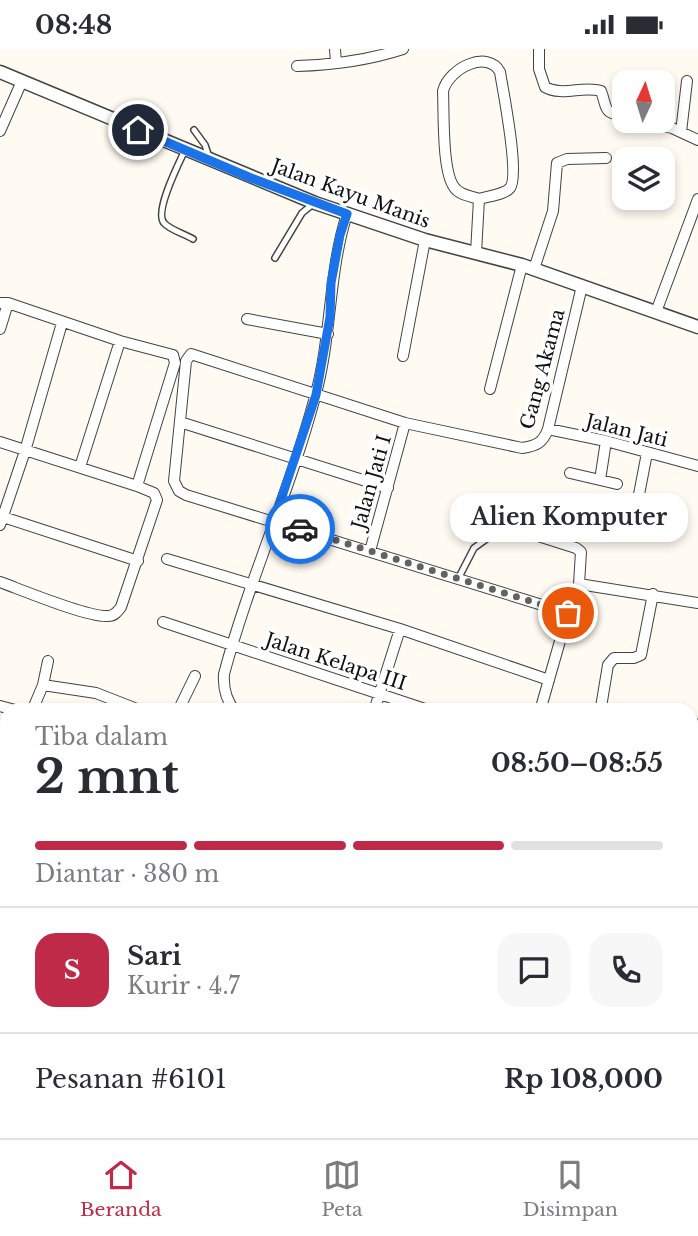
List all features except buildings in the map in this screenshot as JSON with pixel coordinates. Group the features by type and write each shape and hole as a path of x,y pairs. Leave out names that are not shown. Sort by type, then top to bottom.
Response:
{"street":[{"path":"335,49 336,63"},
{"path":"297,66 336,63 403,49"},
{"path":"539,49 539,69 544,87 554,92 589,89 601,91 606,110 612,112"},
{"path":"479,57 489,58 498,65 514,177 512,186 506,191 479,199 462,194 454,188 448,175 443,92 445,82 455,69 466,59 479,57"},
{"name":"Jalan Kayu Manis","path":"0,72 315,203 425,240 528,267 698,327"},
{"path":"0,131 22,81"},
{"path":"681,132 687,81"},
{"path":"676,131 698,139"},
{"path":"490,390 528,267 553,211 557,163 567,159 606,157"},
{"path":"475,253 479,199"},
{"path":"656,312 695,219 698,199"},
{"path":"229,703 223,683 231,645 316,395 328,334 331,283 347,214"},
{"path":"403,356 425,240"},
{"name":"Gang Akama","path":"405,423 522,448 541,442 548,429 582,286"},
{"path":"0,329 4,303 120,341 167,352 175,359 137,486"},
{"path":"247,319 328,334"},
{"path":"62,323 25,451 1,519 138,561"},
{"path":"80,467 120,341"},
{"path":"405,423 191,354 186,361 174,481 179,491 186,495 568,613"},
{"path":"180,422 388,488"},
{"name":"Jalan Jati I","path":"370,551 405,423"},
{"name":"Jalan Jati","path":"548,429 606,441 698,466"},
{"path":"600,479 606,441"},
{"path":"0,442 137,486 154,493 157,500 121,607 114,615 108,617 91,613 0,582"},
{"path":"636,510 647,453"},
{"path":"570,473 617,484"},
{"path":"536,535 581,552 579,584 542,703"},
{"path":"167,559 400,629 549,680"},
{"path":"579,584 698,603"},
{"path":"602,703 610,661 641,655 653,594"},
{"name":"Jalan Kelapa III","path":"163,622 407,703"},
{"path":"377,703 400,629"},
{"path":"35,703 43,685 48,661"},
{"path":"182,703 195,676"},
{"path":"43,685 96,693 122,703"}],"lane":[{"path":"194,131 209,153 209,160"},
{"path":"184,150 165,198 161,217 164,223 193,239"},
{"path":"275,258 302,213 315,203"},
{"path":"458,579 474,548 492,535"}],"way so far":[{"path":"300,529 568,613"}],"place":[{"name":"Alien Komputer","path":"568,613"}],"route":[{"path":"138,130 251,178 347,214 331,283 328,334 316,395 274,520 300,529"}]}
